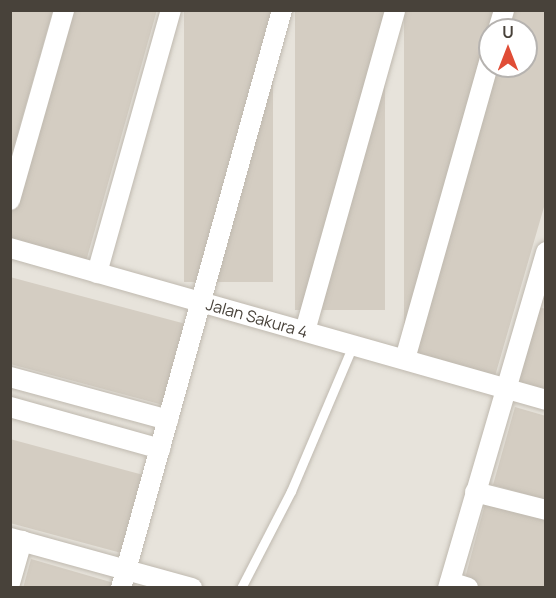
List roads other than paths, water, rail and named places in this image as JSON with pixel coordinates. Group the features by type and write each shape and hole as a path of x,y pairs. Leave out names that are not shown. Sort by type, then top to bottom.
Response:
{"street":[{"path":"10,200 64,10"},
{"path":"97,273 171,10"},
{"path":"124,578 282,10"},
{"path":"305,331 395,10"},
{"path":"405,360 484,78"},
{"name":"Jalan Sakura 4","path":"10,248 546,400"},
{"path":"455,586 475,492 504,387 540,292 546,252"},
{"path":"10,377 168,420"},
{"path":"10,407 160,449"},
{"path":"475,492 546,510"},
{"path":"10,583 16,539 124,578 192,588"}],"lane":[{"path":"241,588 291,490 353,345"}]}
